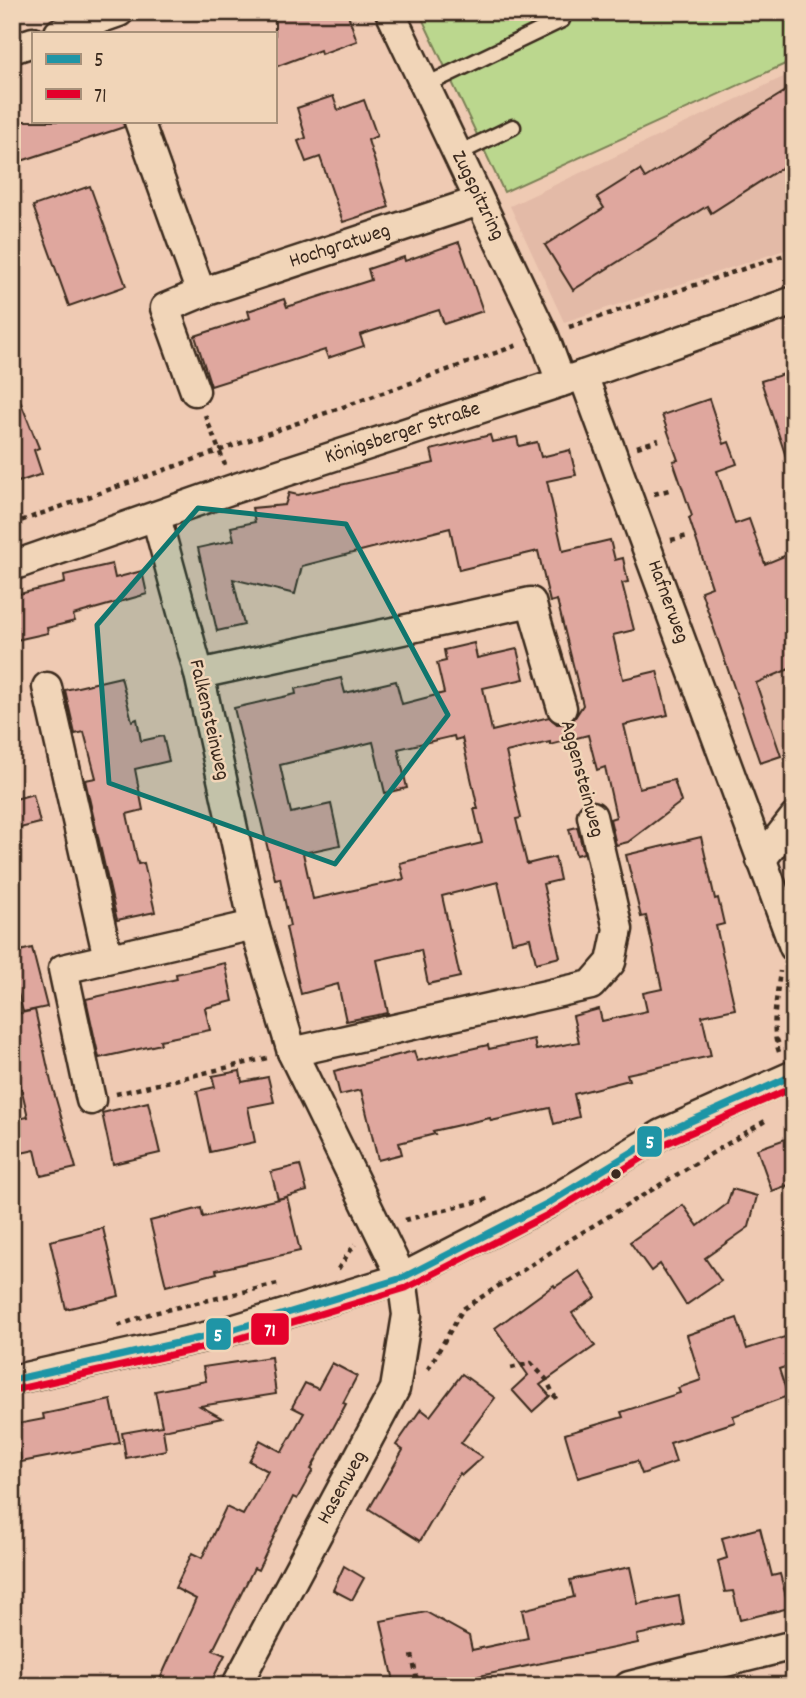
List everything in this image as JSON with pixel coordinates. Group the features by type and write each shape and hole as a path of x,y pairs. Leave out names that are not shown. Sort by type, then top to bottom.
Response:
{"street":[{"name":"Zugspitzring","path":"390,12 544,336 572,379"},
{"path":"63,32 110,21"},
{"path":"12,50 32,42"},
{"path":"139,122 201,293"},
{"name":"Hochgratweg","path":"195,391 165,308 201,293 479,201"},
{"name":"Königsberger Straße","path":"12,566 233,489 572,379 794,300"},
{"name":"Hafnerweg","path":"572,379 793,946"},
{"name":"Falkensteinweg","path":"156,517 199,674 254,925 292,1052 402,1278"},
{"name":"Aggensteinweg","path":"199,674 531,602 562,708"},
{"path":"47,687 108,958"},
{"name":"Aggensteinweg","path":"292,1052 591,985 611,962 618,929 592,816"},
{"path":"761,860 794,818"},
{"path":"91,1100 63,969 254,925"},
{"path":"12,1380 222,1333 402,1278 550,1202 662,1134 788,1067"},
{"name":"Hasenweg","path":"236,1686 395,1389 407,1315 402,1278"},
{"path":"629,1686 794,1645"}],"lane":[{"path":"424,86 562,20 565,12"},
{"path":"457,154 513,127"}],"path":[{"path":"12,524 544,336 794,252"},
{"path":"195,391 233,489"},
{"name":"Aggensteinweg","path":"562,708 592,816"},
{"path":"788,1067 775,1042 780,971 793,946"},
{"path":"775,1042 794,1035"},
{"path":"91,1100 292,1052"},
{"path":"395,1389 418,1386 463,1309 568,1241 771,1117"},
{"path":"337,1270 361,1235 377,1227 495,1197"},
{"path":"115,1326 149,1314 284,1282"},
{"path":"511,1368 531,1363 546,1379 556,1399"},
{"path":"412,1655 418,1686"}],"highlighted area":[{"path":"198,508 346,524 448,715 335,864 109,783 97,625"}],"shaded area":[{"path":"794,72 794,247 564,322 510,206"},
{"path":"794,553 794,742 781,756 760,763 701,591"}],"green space":[{"path":"419,12 794,12 794,60 504,192"}],"building":[{"path":"275,12 347,12 357,41 321,54 320,50 276,67"},
{"path":"794,86 794,160 711,213 707,206 573,290 545,245 604,208 597,197 640,170 645,178"},
{"path":"333,96 338,110 364,100 377,136 368,140 389,207 343,222 320,157 306,162 298,141 306,138 297,108"},
{"path":"12,121 123,122 124,127 12,164"},
{"path":"90,186 126,286 69,306 33,206"},
{"path":"459,242 483,311 444,324 439,310 360,335 364,346 328,358 325,350 211,386 195,336 250,318 248,311 284,299 287,307 371,280 368,269 404,257 405,261"},
{"path":"794,371 794,466 789,466 761,381"},
{"path":"12,381 39,448 34,450 42,474 12,484"},
{"path":"709,399 724,444 729,442 737,464 717,471 735,524 749,519 765,564 794,552 794,667 756,683 781,756 760,763 701,591 712,587 689,518 692,516 673,461 678,460 662,415"},
{"path":"490,435 492,442 517,437 519,446 537,442 541,457 570,450 576,475 547,481 563,551 610,540 615,560 623,558 628,582 622,583 634,630 613,635 623,679 657,671 668,715 624,725 639,788 674,780 681,802 628,842 616,845 610,819 616,817 605,767 597,770 588,735 506,752 521,818 516,819 527,864 555,857 560,880 543,884 560,957 536,963 530,938 512,942 498,882 442,896 460,977 428,984 421,950 377,960 388,1013 346,1021 338,984 301,994 286,927 290,926 280,878 275,879 234,708 296,694 295,689 341,678 345,693 396,681 402,704 444,693 437,663 446,661 444,650 474,643 477,658 517,649 524,679 483,688 492,731 549,717 557,724 567,724 574,719 583,705 557,600 550,602 538,551 459,570 450,528 302,566 295,594 233,579 244,625 217,631 198,548 234,540 231,527 255,522 252,508 285,505 289,493 298,495 434,463 431,450","holes":["454,736 455,740 462,738 478,809 474,809 482,843 400,863 404,879 313,899 303,853 340,845 331,804 291,813 280,765 373,742 385,793 407,788 398,749"]},
{"path":"112,564 115,578 142,571 147,594 73,615 75,621 47,628 48,633 12,641 12,602 16,601 15,595 65,583 64,575"},
{"path":"121,677 132,721 137,719 141,741 163,736 169,761 135,769 143,810 127,814 138,864 144,863 155,912 117,920 85,780 96,778 84,732 75,734 65,690"},
{"path":"33,794 40,823 12,830 12,800"},
{"path":"577,827 584,853 576,855 569,829"},
{"path":"701,837 715,899 718,898 724,924 716,926 735,1009 702,1016 711,1056 627,1074 629,1080 574,1094 579,1117 554,1124 550,1108 491,1121 490,1118 433,1131 435,1134 399,1143 402,1154 378,1160 361,1090 340,1095 334,1071 414,1051 417,1061 488,1045 489,1049 534,1039 536,1050 579,1042 573,1016 599,1009 602,1021 647,1011 643,993 662,989 646,916 641,917 626,855"},
{"path":"32,948 47,1007 23,1012 12,971 12,953"},
{"path":"225,963 233,1001 205,1008 210,1030 160,1040 161,1044 99,1058 86,999 177,979 176,974"},
{"path":"35,1010 51,1082 76,1168 41,1176 35,1150 12,1155 12,1120 28,1117 12,1048 12,1015"},
{"path":"240,1071 242,1082 268,1077 274,1102 248,1107 255,1142 210,1152 197,1091 215,1087 212,1076"},
{"path":"148,1102 160,1153 113,1164 102,1113"},
{"path":"794,1136 794,1183 772,1191 757,1149"},
{"path":"300,1165 307,1191 278,1199 271,1172"},
{"path":"732,1189 757,1196 749,1227 705,1258 721,1281 686,1305 660,1264 651,1271 630,1242 683,1205 698,1226 727,1204"},
{"path":"287,1197 300,1251 216,1270 217,1273 166,1286 150,1221 201,1208 203,1217"},
{"path":"103,1228 119,1296 66,1309 50,1241"},
{"path":"579,1271 596,1297 572,1313 595,1346 540,1385 550,1396 532,1412 512,1390 528,1375 495,1328 554,1285 555,1287"},
{"path":"737,1318 747,1349 794,1334 794,1364 779,1369 788,1396 733,1416 735,1422 670,1443 676,1462 642,1474 637,1461 578,1478 565,1434 623,1417 621,1412 680,1393 678,1388 701,1380 687,1335"},
{"path":"271,1357 276,1394 200,1406 222,1418 163,1430 166,1450 126,1458 122,1433 162,1426 155,1391 206,1381 203,1367"},
{"path":"332,1363 357,1376 343,1403 346,1404 311,1469 313,1470 297,1499 293,1497 258,1570 254,1568 213,1650 225,1655 209,1686 157,1686 196,1599 175,1588 192,1553 202,1558 226,1507 243,1515 268,1471 249,1461 260,1440 282,1452 304,1413 292,1407 305,1383 318,1389"},
{"path":"462,1374 495,1398 461,1443 482,1457 462,1475 460,1473 420,1541 369,1509 403,1450 396,1445 421,1409 430,1416"},
{"path":"111,1400 120,1443 21,1462 19,1450 12,1451 12,1425 44,1419 43,1414"},
{"path":"760,1528 772,1576 780,1574 789,1608 740,1620 733,1591 725,1592 718,1561 727,1558 722,1538"},
{"path":"344,1566 364,1578 352,1600 333,1590"},
{"path":"630,1567 638,1604 679,1596 684,1625 637,1635 638,1643 479,1676 479,1679 444,1686 395,1686 381,1621 426,1612 469,1636 472,1650 528,1638 522,1610 574,1597 570,1580"}],"transit line":[{"name":"5","path":"12,1380 222,1333 402,1278 550,1202 662,1134 794,1075"},
{"name":"71","path":"14,1390 224,1343 406,1288 555,1211 667,1143 794,1087"}]}
